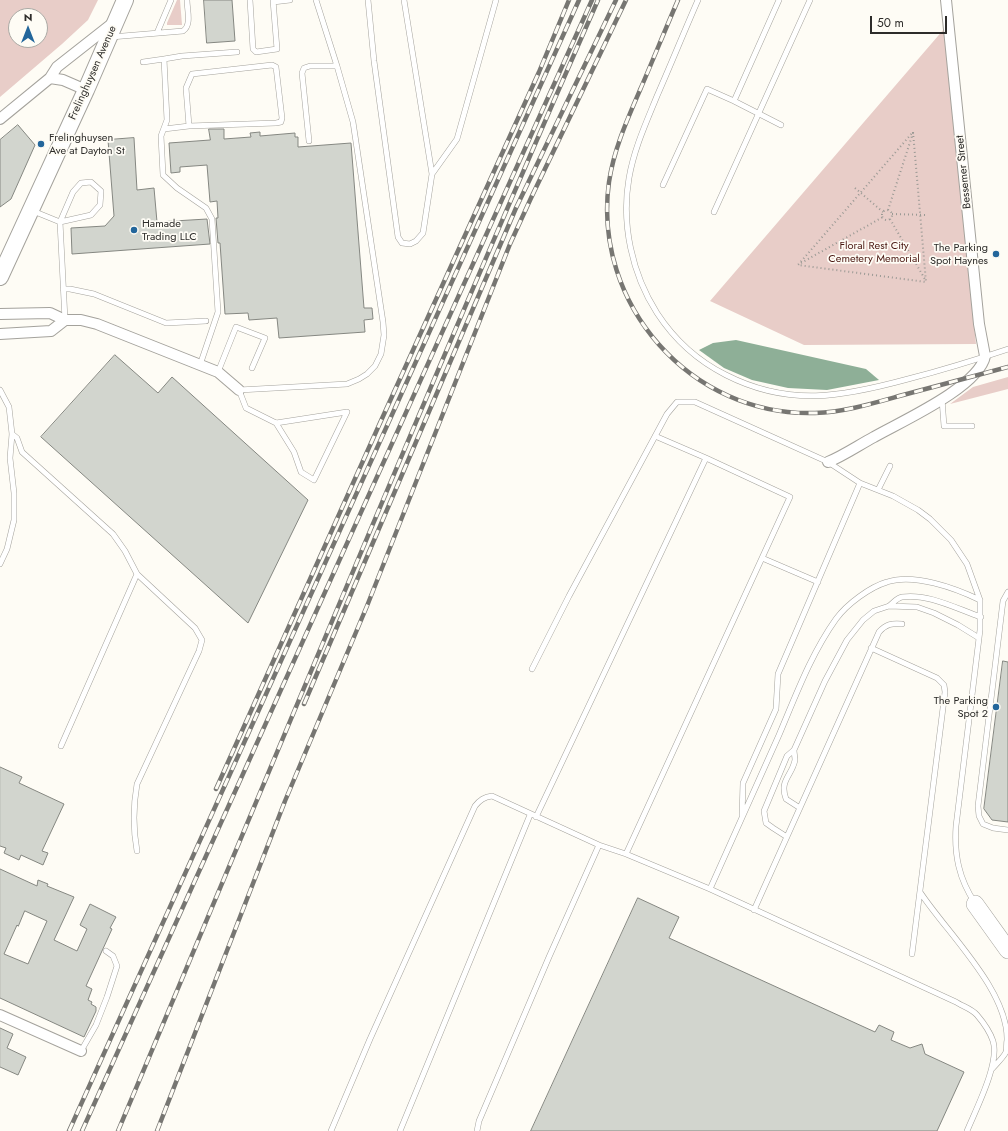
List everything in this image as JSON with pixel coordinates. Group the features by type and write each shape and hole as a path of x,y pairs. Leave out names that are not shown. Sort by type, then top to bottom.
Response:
{"highway":[{"path":"975,904 991,919 1008,929"},
{"path":"975,904 1008,950"}],"main road":[{"name":"Frelinghuysen Avenue","path":"0,277 86,90 125,0"}],"street":[{"name":"Bessemer Street","path":"946,0 978,313 985,356"},
{"path":"0,119 50,78 57,67 116,20"},
{"path":"50,78 63,80 86,90"},
{"path":"0,314 50,313 65,320 81,320 97,324 218,372 239,390"},
{"path":"0,334 51,331 65,320"},
{"path":"828,462 956,390 978,370 985,356"},
{"path":"0,1015 81,1052"}],"lane":[{"path":"157,33 171,0"},
{"path":"108,37 180,31 186,29 188,23 187,0"},
{"path":"250,0 253,49 256,52 277,49 273,1 290,0"},
{"path":"276,423 347,412 314,480 301,472 294,452 276,423 246,408 239,390 347,384 367,374 375,366 381,354 384,335 353,122 316,0"},
{"path":"368,0 374,61 398,236 402,243 410,244 416,241 423,233 432,174 404,0"},
{"path":"432,174 457,139 496,0"},
{"path":"698,0 641,136 633,160 628,186 628,226 635,266 648,296 665,324 689,350 718,371 755,387 795,395 834,395 865,390 958,365 1008,349"},
{"path":"734,101 779,0"},
{"path":"714,212 810,0"},
{"path":"142,62 182,56 237,52"},
{"path":"164,59 167,120 161,136 163,175 177,188 206,208 212,218 218,312 200,366"},
{"path":"164,129 189,126 281,122 282,118 276,67 272,65 192,74 186,88 189,126"},
{"path":"309,141 302,73 304,68 310,66 337,66"},
{"path":"663,185 707,89 781,125"},
{"path":"30,210 60,222 91,215 100,205 101,191 91,182 81,183 73,192 60,222 65,320"},
{"path":"63,289 94,294 166,323 206,321"},
{"path":"218,372 236,327 264,338 252,368"},
{"path":"0,390 9,407 12,434 10,458 14,493 14,520 7,549 0,564"},
{"path":"942,399 944,426 972,426"},
{"path":"532,669 569,596 655,436 667,414 677,402 695,402 828,462 860,483 893,496 918,510 941,529 967,564 980,600 981,617 979,638 955,837 959,869 965,887 975,904"},
{"path":"12,434 17,438 22,452 113,534 125,551 137,574 195,628 202,640 199,651 137,784 134,802 134,835 137,852"},
{"path":"626,854 790,497 655,436"},
{"path":"536,817 706,458"},
{"path":"878,490 890,466"},
{"path":"742,819 743,783 776,709 778,674 860,483"},
{"path":"762,558 818,582"},
{"path":"61,746 137,574"},
{"path":"710,889 812,658 837,618 862,594 887,582 913,580 947,586 980,600"},
{"path":"1008,592 1003,601 978,806 979,816 983,824 994,828 1008,830"},
{"path":"889,606 900,597 917,597 981,617"},
{"path":"787,837 766,823 764,811 787,756 794,750 825,681 847,640 863,620 874,611 889,606 917,607 926,609 958,625 979,638"},
{"path":"754,910 879,632 884,626 893,623 902,624"},
{"path":"871,648 937,678 944,685 945,692 912,954"},
{"path":"794,750 795,760 784,784 783,792 786,800 800,808"},
{"path":"331,1131 475,806 480,800 492,796 530,815 599,845 626,854 710,889 956,1002 976,1014 985,1025 994,1042 992,1070"},
{"path":"400,1131 530,815"},
{"path":"477,1131 549,957 599,845"},
{"path":"920,892 979,968 996,994 1007,1024 1008,1033 1006,1052 992,1070 967,1131"},
{"path":"81,1052 96,1024 117,966 113,956 106,951"}],"path":[{"path":"798,265 913,132"},
{"path":"888,210 913,132"},
{"path":"913,132 926,282"},
{"path":"855,188 883,212"},
{"path":"883,212 888,210"},
{"path":"888,210 892,214 926,215"},
{"path":"798,265 882,217 883,212"},
{"path":"890,219 892,214"},
{"path":"882,217 885,219 890,219"},
{"path":"890,219 926,282"},
{"path":"798,265 926,282"}],"green space":[{"path":"0,0 98,0 88,20 0,97"},
{"path":"177,0 180,0 182,25 167,25 167,23"},
{"name":"Floral Rest City Cemetery Memorial","path":"944,29 976,344 804,345 710,301"},
{"path":"1008,377 1008,389 950,404 973,387"}],"shaded area":[{"path":"736,340 866,369 879,380 827,390 788,388 752,380 724,368 699,350 713,343"}],"building":[{"path":"204,0 232,0 235,41 207,43"},
{"path":"18,125 35,145 11,199 0,207 0,140"},
{"path":"209,129 224,129 224,139 251,137 250,133 260,132 260,136 295,133 295,137 298,137 298,147 351,143 364,308 372,308 373,319 364,320 365,332 279,338 277,318 249,320 248,313 225,314 220,243 218,243 216,218 218,218 217,201 210,202 207,165 180,167 180,172 171,173 169,143 210,140"},
{"path":"134,138 137,190 154,188 157,222 207,219 210,244 72,254 71,228 105,226 114,216 108,140"},
{"path":"115,355 158,393 172,377 308,500 248,623 41,437"},
{"path":"1003,661 1008,662 1008,822 992,820 984,809"},
{"path":"0,767 22,777 19,783 64,804 42,851 48,853 43,865 21,855 19,860 4,853 6,848 0,846"},
{"path":"0,869 37,886 38,880 48,884 47,886 74,897 54,940 77,951 87,929 80,925 90,904 116,917 86,986 92,989 88,1000 96,1007 96,1011 84,1037 0,998","holes":["25,911 47,921 28,964 4,954"]},
{"path":"638,898 679,917 669,938 875,1032 879,1025 894,1032 891,1040 910,1048 922,1044 925,1054 964,1072 937,1131 531,1131"},
{"path":"0,1028 13,1034 7,1048 26,1057 18,1075 0,1067"}],"railway":[{"path":"216,789 539,72 569,0"},
{"path":"69,1131 579,0"},
{"path":"82,1131 592,0"},
{"path":"118,1131 416,423 598,0"},
{"path":"304,704 516,208 616,0"},
{"path":"157,1131 285,801 367,606 510,244 626,0"},
{"path":"678,0 630,112 614,158 609,182 608,227 617,270 634,310 659,345 691,374 728,396 770,409 815,413 859,407 1008,367"}],"place":[{"name":"Frelinghuysen Ave at Dayton St","path":"41,144"},
{"name":"Hamade Trading LLC","path":"134,230"},
{"name":"The Parking Spot Haynes","path":"996,254"},
{"name":"The Parking Spot 2","path":"996,707"}]}
